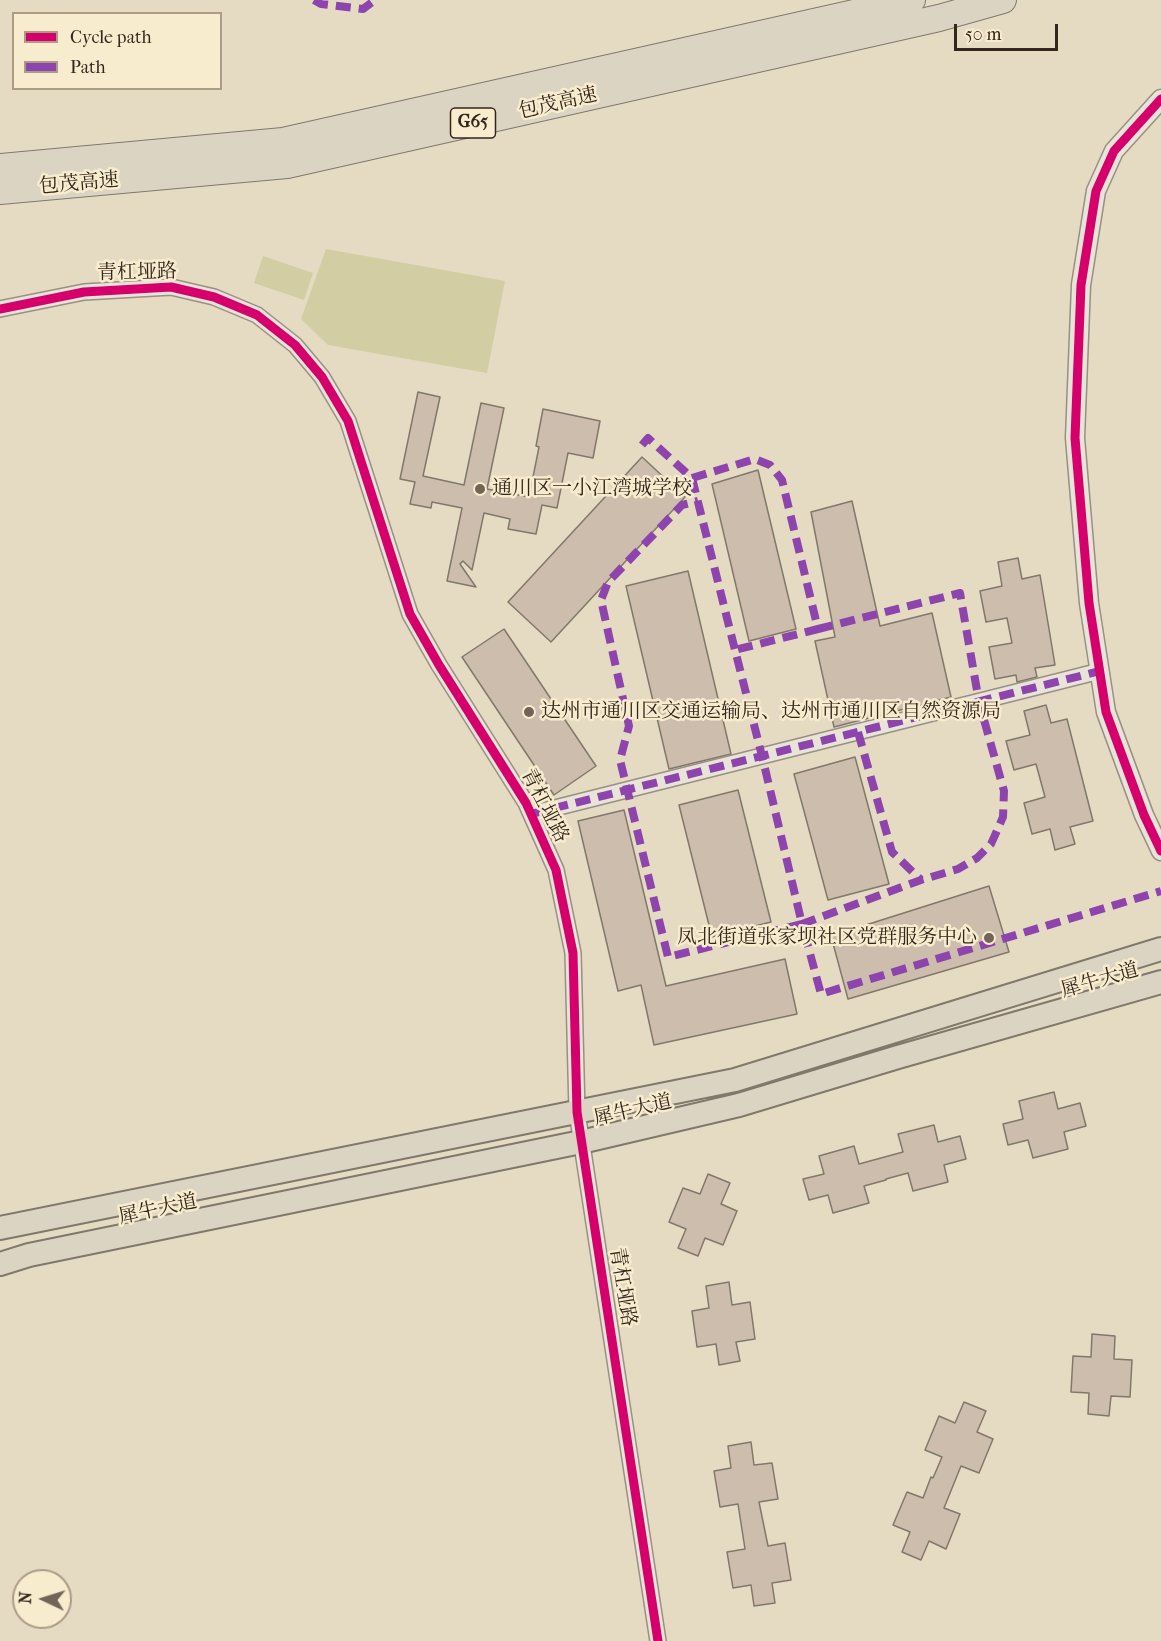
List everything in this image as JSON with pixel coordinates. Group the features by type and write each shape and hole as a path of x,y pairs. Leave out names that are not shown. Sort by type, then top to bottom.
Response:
{"highway":[{"name":"包茂高速","path":"0,167 283,141 912,0"},
{"name":"包茂高速","path":"0,191 287,165 939,18 1003,0"}],"main road":[{"name":"犀牛大道","path":"0,1228 735,1080 1161,949"},
{"name":"犀牛大道","path":"0,1264 29,1255 581,1142 739,1106 898,1057 1161,982"}],"street":[{"path":"1161,99 1114,151 1096,190 1081,285 1075,438 1089,603 1106,712 1144,815 1161,851"},
{"name":"青杠垭路","path":"0,309 84,292 171,286 214,297 256,315 295,345 322,377 348,421 410,614 439,665 526,803 556,870 573,953 577,1112 658,1641"},
{"path":"531,814 1100,671"}],"shaded area":[{"path":"326,249 505,281 487,373 328,345 301,319"},
{"path":"263,256 313,273 304,300 254,283"}],"building":[{"path":"418,392 440,397 423,476 464,485 481,403 504,408 487,489 529,497 539,447 536,446 543,409 600,421 593,458 568,453 557,508 542,505 536,534 508,529 510,519 484,513 472,570 463,561 460,564 476,587 447,581 462,508 432,502 431,508 410,504 415,482 400,479"},
{"path":"642,457 685,497 551,642 508,602"},
{"path":"758,470 796,629 749,641 712,484"},
{"path":"852,501 880,626 932,613 951,697 834,727 815,641 835,637 811,512"},
{"path":"1018,558 1022,579 1040,575 1055,665 1035,668 1037,677 1017,682 1016,675 995,679 989,647 1012,643 1007,618 986,622 980,591 1002,586 998,562"},
{"path":"688,571 731,754 669,769 626,586"},
{"name":"达州市通川区交通运输局、达州市通川区自然资源局","path":"504,629 596,766 554,795 462,657"},
{"path":"1046,705 1051,723 1067,719 1093,821 1070,827 1075,844 1055,850 1050,829 1032,834 1024,803 1045,797 1036,764 1014,770 1006,741 1030,735 1024,711"},
{"path":"855,757 889,884 828,900 794,774"},
{"path":"738,790 771,922 712,937 679,805"},
{"path":"624,810 666,986 785,959 797,1014 654,1045 641,985 618,991 578,821"},
{"path":"989,886 1009,952 848,999 831,936"},
{"path":"1054,1092 1058,1109 1080,1103 1086,1126 1064,1132 1068,1149 1033,1158 1028,1140 1008,1145 1003,1124 1023,1119 1019,1101"},
{"path":"934,1125 938,1142 960,1136 966,1159 944,1165 948,1182 913,1191 908,1173 864,1186 869,1203 833,1213 828,1195 809,1200 803,1179 824,1174 819,1156 854,1146 859,1164 903,1152 898,1134"},
{"path":"708,1174 730,1183 721,1204 737,1211 723,1245 705,1238 698,1256 678,1248 686,1229 669,1222 683,1188 700,1194"},
{"path":"729,1282 732,1305 750,1302 755,1339 736,1342 740,1361 719,1365 716,1344 697,1347 692,1311 709,1308 706,1286"},
{"path":"1092,1334 1115,1336 1114,1359 1132,1360 1130,1397 1111,1396 1109,1416 1088,1414 1089,1393 1071,1392 1073,1356 1091,1357"},
{"path":"964,1402 986,1411 977,1432 993,1439 979,1473 961,1466 944,1508 960,1514 946,1549 929,1541 921,1560 902,1552 910,1532 893,1525 907,1492 923,1498 942,1457 925,1450 939,1416 955,1423"},
{"path":"751,1442 754,1465 772,1463 778,1499 759,1502 768,1546 785,1543 791,1580 772,1583 775,1603 754,1606 751,1585 733,1588 727,1552 745,1549 738,1504 720,1507 714,1471 731,1468 728,1446"}],"marked path":[{"path":"314,0 321,4 363,9 375,0"},
{"path":"642,445 648,438 692,478 735,650 762,756 802,924 668,957 620,760 629,726 601,600 608,582 682,505 698,501"},
{"path":"692,478 755,459 770,465 782,480 818,629 735,650"},
{"path":"818,629 960,593 979,702 1004,791 1003,817 991,844 977,858 958,869 921,880 802,924 821,994 1161,891"},
{"path":"531,814 1100,671"},
{"path":"858,732 892,852 921,880"}],"cycle path":[{"path":"1161,99 1114,151 1096,191 1081,285 1075,438 1089,603 1106,712 1144,815 1161,851"},
{"path":"0,309 84,292 171,287 214,297 257,315 295,345 322,377 348,421 410,614 439,665 526,803 556,870 573,953 577,1112 658,1641"}],"place":[{"name":"通川区一小江湾城学校","path":"480,489"},
{"name":"达州市通川区交通运输局、达州市通川区自然资源局","path":"529,712"},
{"name":"凤北街道张家坝社区党群服务中心","path":"989,938"}]}
